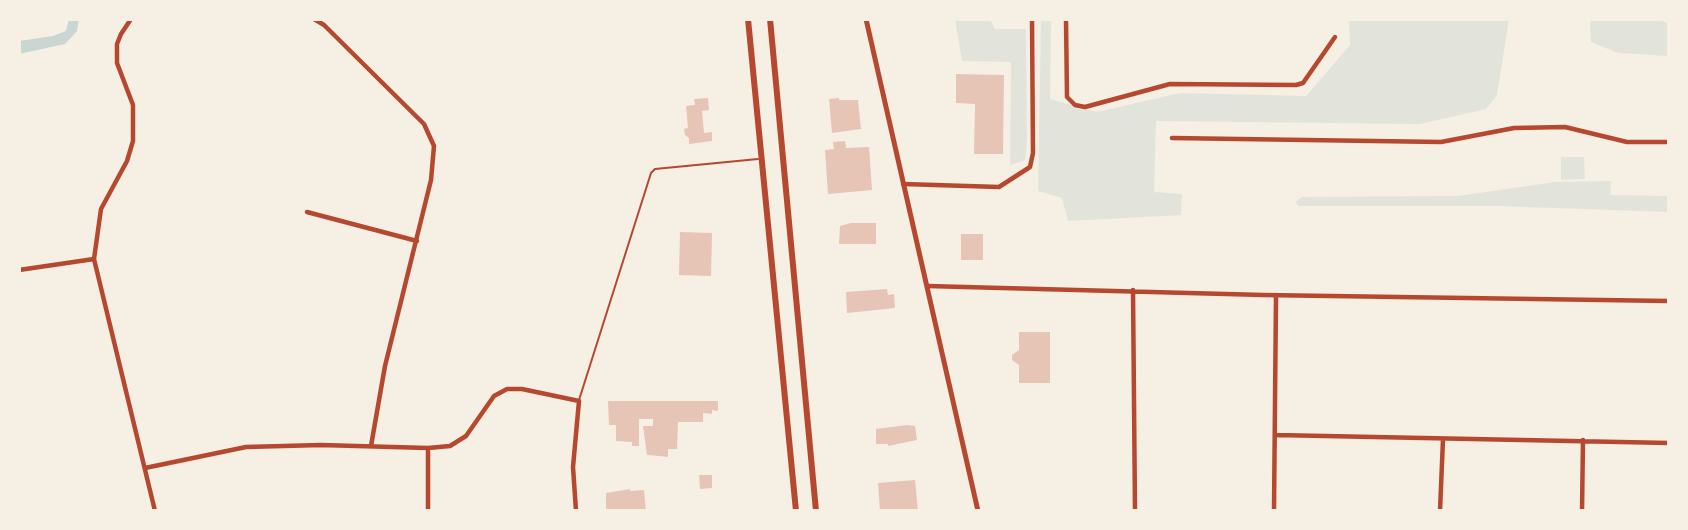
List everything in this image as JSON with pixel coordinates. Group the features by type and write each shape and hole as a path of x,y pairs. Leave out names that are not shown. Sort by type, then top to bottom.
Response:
{"main road":[{"path":"748,19 796,511"},
{"path":"770,19 816,511"}],"street":[{"path":"131,19 117,44 117,63 133,105 133,141 127,161 100,209 94,259 155,511"},
{"path":"314,19 324,25 424,124 434,146 431,180 385,366 371,446"},
{"path":"866,19 978,511"},
{"path":"903,184 999,187 1030,167 1033,153 1032,19"},
{"path":"1066,19 1067,97 1074,105 1085,107 1170,84 1296,85 1303,83 1335,37"},
{"path":"1172,138 1441,142 1514,128 1565,127 1627,142 1669,142"},
{"path":"307,212 417,240"},
{"path":"19,270 94,259"},
{"path":"927,286 1669,301"},
{"path":"1133,290 1135,511"},
{"path":"1274,511 1276,295"},
{"path":"145,468 246,447 450,446 466,436 489,402 507,389 522,389 579,401 573,467 576,511"},
{"path":"1276,435 1669,443"},
{"path":"1440,511 1443,439"},
{"path":"1582,511 1583,440"},
{"path":"428,448 428,511"}],"lane":[{"path":"579,401 651,173 655,169 763,159"}],"shaded area":[{"path":"69,19 79,19 77,31 65,44 19,54 19,41 53,36 66,31"},
{"path":"955,19 990,19 995,29 1026,29 1025,160 1010,165 1011,62 962,61"},
{"path":"1041,19 1051,19 1050,99 1097,112 1180,93 1306,96 1350,45 1349,19 1509,19 1497,95 1486,109 1420,124 1156,121 1154,192 1182,194 1181,215 1068,221 1062,198 1038,191"},
{"path":"1590,19 1657,19 1669,24 1669,56 1618,53 1591,42"},
{"path":"1561,157 1584,157 1585,179 1561,180"},
{"path":"1611,181 1610,195 1669,196 1669,212 1497,206 1299,206 1295,202 1302,197 1458,196 1555,182"}],"building":[{"path":"956,74 1004,75 1003,154 974,154 975,104 956,103"},
{"path":"708,98 709,110 702,111 704,133 712,132 712,141 689,144 684,129 688,128 686,106 695,105 694,99"},
{"path":"829,99 858,100 861,129 832,133"},
{"path":"845,141 846,148 869,147 872,190 828,194 825,150 834,149 833,142"},
{"path":"876,223 876,244 839,244 840,226"},
{"path":"680,232 712,233 711,276 679,275"},
{"path":"961,234 983,234 983,260 961,260"},
{"path":"887,289 888,295 894,294 895,308 847,313 846,292"},
{"path":"1019,332 1050,332 1050,383 1019,383 1019,365 1012,360 1012,355 1019,350"},
{"path":"608,401 718,401 718,411 712,410 712,414 703,413 703,422 678,422 677,449 668,449 668,457 647,455 643,426 653,426 653,419 639,419 639,446 632,446 632,442 616,441 616,425 609,425"},
{"path":"915,426 917,440 888,446 876,444 876,429"},
{"path":"699,475 712,475 712,488 700,489"},
{"path":"915,480 918,511 880,511 878,483"},
{"path":"644,490 646,511 606,511 606,493"}]}
